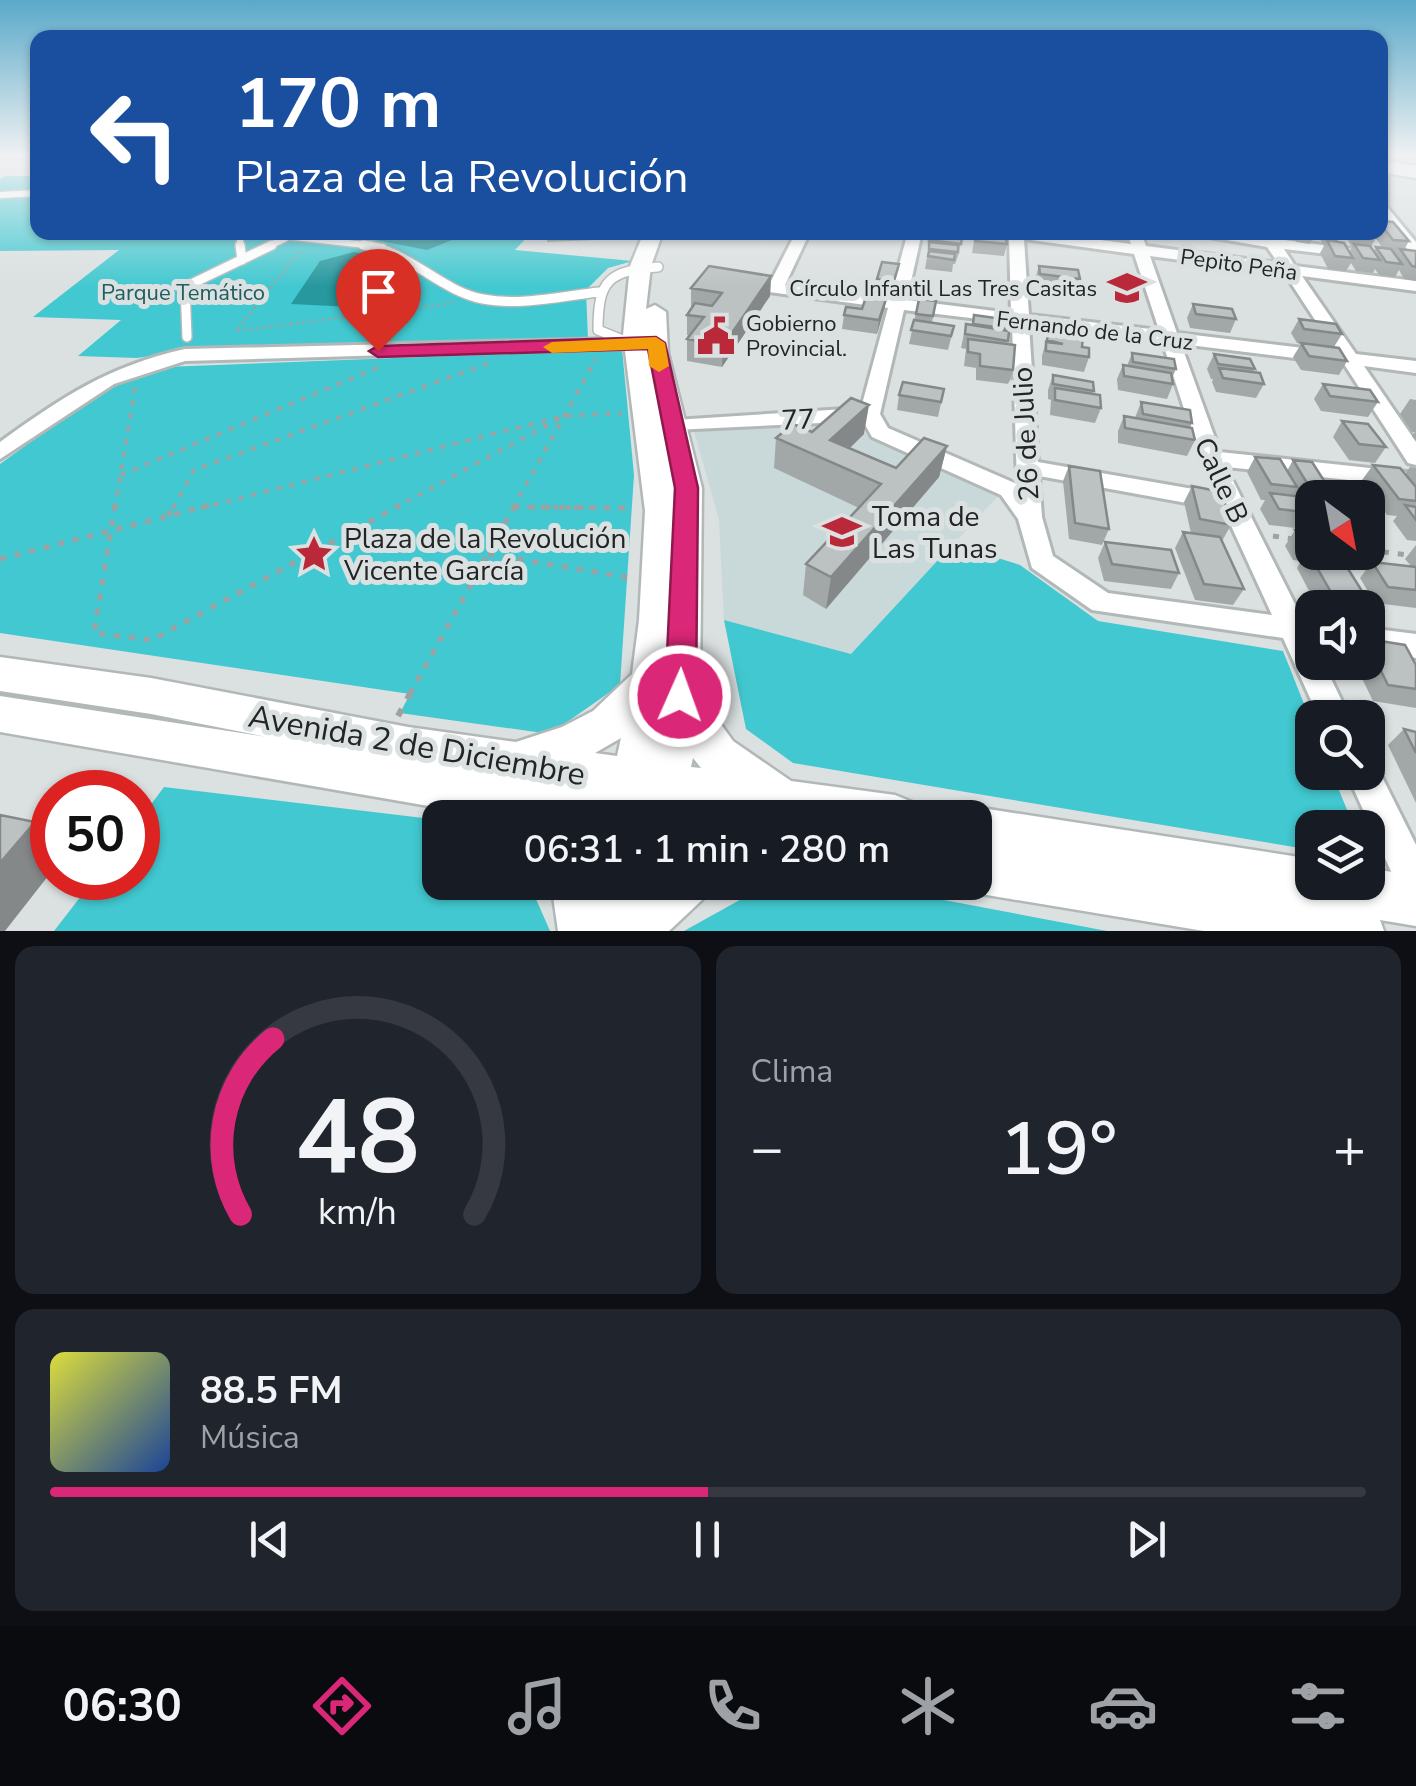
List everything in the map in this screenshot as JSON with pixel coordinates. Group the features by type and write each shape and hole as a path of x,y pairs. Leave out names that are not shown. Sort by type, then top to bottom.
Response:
{"main road":[{"path":"653,240 646,343 662,509 664,690 710,751 750,782 786,800"},
{"path":"648,268 666,240"},
{"path":"643,800 664,690 686,488 655,422"},
{"name":"Avenida 2 de Diciembre","path":"0,674 151,696 384,742 526,794"},
{"path":"526,794 565,748 664,690"},
{"name":"Avenida 2 de Diciembre","path":"0,714 584,800"},
{"path":"992,833 1416,900"},
{"path":"992,871 1358,931"},
{"path":"580,900 586,931"},
{"path":"586,931 598,900"},
{"path":"631,931 639,900"},
{"path":"631,931 665,900"}],"street":[{"path":"1388,217 1416,251"},
{"path":"1388,232 1401,234"},
{"name":"Fernando de la Cruz","path":"799,240 775,289 1416,367"},
{"path":"913,240 870,414 880,432 1008,490 1030,518"},
{"name":"26 de Julio","path":"1012,240 1030,518 1042,560 1102,602 1295,628"},
{"name":"Pepito Peña","path":"1110,240 1290,271 1416,286"},
{"path":"1269,240 1416,458"},
{"path":"1280,240 1364,254"},
{"name":"Calle B","path":"1138,242 1211,458 1247,533 1295,617"},
{"path":"1399,259 1416,261"},
{"path":"0,452 99,380 139,363 185,355 646,343"},
{"name":"77","path":"655,422 870,414"},
{"path":"1211,458 1416,480"},
{"path":"1028,466 1232,504"},
{"path":"1385,641 1416,646"},
{"path":"1371,790 1416,885"}],"lane":[{"path":"240,240 242,260"},
{"path":"187,337 185,287 282,240"},
{"path":"308,240 382,247 477,298 500,302 599,292"},
{"path":"646,343 598,330 599,292 614,273 648,268"}],"path":[{"path":"308,240 236,330 428,309 477,298"},
{"path":"384,742 603,346"},
{"path":"168,516 194,470 532,348"},
{"path":"120,475 417,350"},
{"path":"139,363 94,633 152,640 564,416"},
{"path":"0,559 564,416 655,422"},
{"path":"514,507 662,509"},
{"path":"1247,533 1295,540"},
{"path":"1385,552 1416,556"},
{"path":"488,554 661,583"}],"shaded area":[{"path":"376,240 452,240 427,250"},
{"path":"354,252 373,256 409,281 352,307 291,304 320,261"},
{"name":"Toma de Las Tunas","path":"839,422 1000,494 851,654 724,620 719,520 694,431"}],"green space":[{"name":"Parque Temático","path":"0,199 30,199 30,240 524,240 515,250 633,261 608,268 586,290 588,340 191,350 137,358 78,356 121,320 33,317 119,250 0,251"},
{"name":"Plaza de la Revolución Vicente García","path":"622,349 634,475 620,685 550,734 400,713 410,694 0,633 0,464 122,376 165,367"},
{"path":"953,544 1020,565 1098,621 1283,651 1302,700 1295,700 1295,790 1339,790 1347,810 1295,810 1295,847 793,763 746,729 724,620 851,654"},
{"path":"164,787 422,818 422,900 536,900 550,931 54,931 78,900 160,900 160,792"},
{"path":"740,900 944,900 1107,931 684,931"}],"building":[{"path":"1388,222 1393,222 1409,241 1393,240 1388,233"},
{"path":"929,240 962,240 961,244"},
{"path":"1006,240 1007,244 975,241"},
{"path":"1327,240 1344,243 1353,258 1335,256"},
{"path":"929,242 958,245 958,252 929,249"},
{"path":"1354,244 1370,246 1380,260 1363,258"},
{"path":"1376,247 1391,249 1402,264 1386,262"},
{"path":"1400,249 1416,251 1416,267 1412,266"},
{"path":"929,251 955,254 954,260 928,256"},
{"path":"882,262 899,264 894,281 877,279"},
{"path":"709,266 771,276 723,346 687,339 704,317 687,315 695,303 712,306 722,293 691,288"},
{"path":"1039,266 1078,270 1080,279 1040,274"},
{"path":"867,294 887,296 879,320 844,315 846,307 862,309"},
{"path":"919,299 936,301 933,316 916,314"},
{"path":"1193,304 1232,309 1236,319 1196,314"},
{"path":"974,315 1010,320 1010,329 973,324"},
{"path":"1299,319 1336,324 1342,334 1304,329"},
{"path":"914,320 954,326 951,336 911,330"},
{"path":"966,324 1009,331 1008,341 965,334"},
{"path":"1049,330 1083,336 1082,347 1089,348 1089,357 1046,351 1046,342 1063,344 1047,340"},
{"path":"968,339 1015,345 1013,370 980,366 980,354 968,352"},
{"path":"1301,343 1339,348 1347,361 1309,356"},
{"path":"1132,353 1174,359 1176,369 1133,362"},
{"path":"1214,354 1250,359 1255,369 1218,364"},
{"path":"1123,365 1171,373 1173,384 1124,376"},
{"path":"1219,368 1260,373 1264,384 1223,378"},
{"path":"1053,375 1093,382 1094,391 1053,384"},
{"path":"903,382 944,389 941,402 899,395"},
{"path":"1323,384 1370,390 1378,402 1330,396"},
{"path":"1055,388 1100,395 1101,408 1055,400"},
{"path":"851,398 869,405 830,440 896,468 924,438 947,446 831,577 806,564 881,484 776,438 793,424 812,432"},
{"path":"1141,402 1190,410 1192,423 1143,414"},
{"path":"1124,416 1192,428 1195,440 1125,428"},
{"path":"1342,421 1368,424 1386,447 1359,444"},
{"path":"1255,457 1280,459 1295,487 1271,484"},
{"path":"1293,460 1312,462 1324,480 1305,480"},
{"path":"1373,465 1400,468 1416,487 1416,501 1399,499"},
{"path":"1069,466 1100,471 1109,529 1075,523"},
{"path":"1192,486 1222,492 1231,525 1200,519"},
{"path":"1270,493 1295,496 1295,511 1279,509"},
{"path":"1405,505 1416,507 1416,520"},
{"path":"1183,532 1220,537 1244,589 1204,584"},
{"path":"1105,542 1171,550 1179,573 1112,564"},
{"path":"1385,563 1416,567 1416,590 1388,587 1377,570 1385,570"},
{"path":"1318,570 1349,570 1361,590 1330,590"},
{"path":"1385,642 1405,645 1416,665 1416,689 1388,685"},
{"path":"1404,729 1416,732 1416,753"},
{"path":"0,815 30,821 30,828 0,863"}],"slow traffic":[{"path":"552,347 656,343 659,366"}],"place":[{"name":"Círculo Infantil Las Tres Casitas","path":"1127,288"},
{"name":"Gobierno Provincial.","path":"716,336"},
{"name":"Toma de Las Tunas","path":"842,532"},
{"name":"Plaza de la Revolución Vicente García","path":"314,554"}],"route":[{"path":"378,351 656,343 686,488 680,696"}]}
